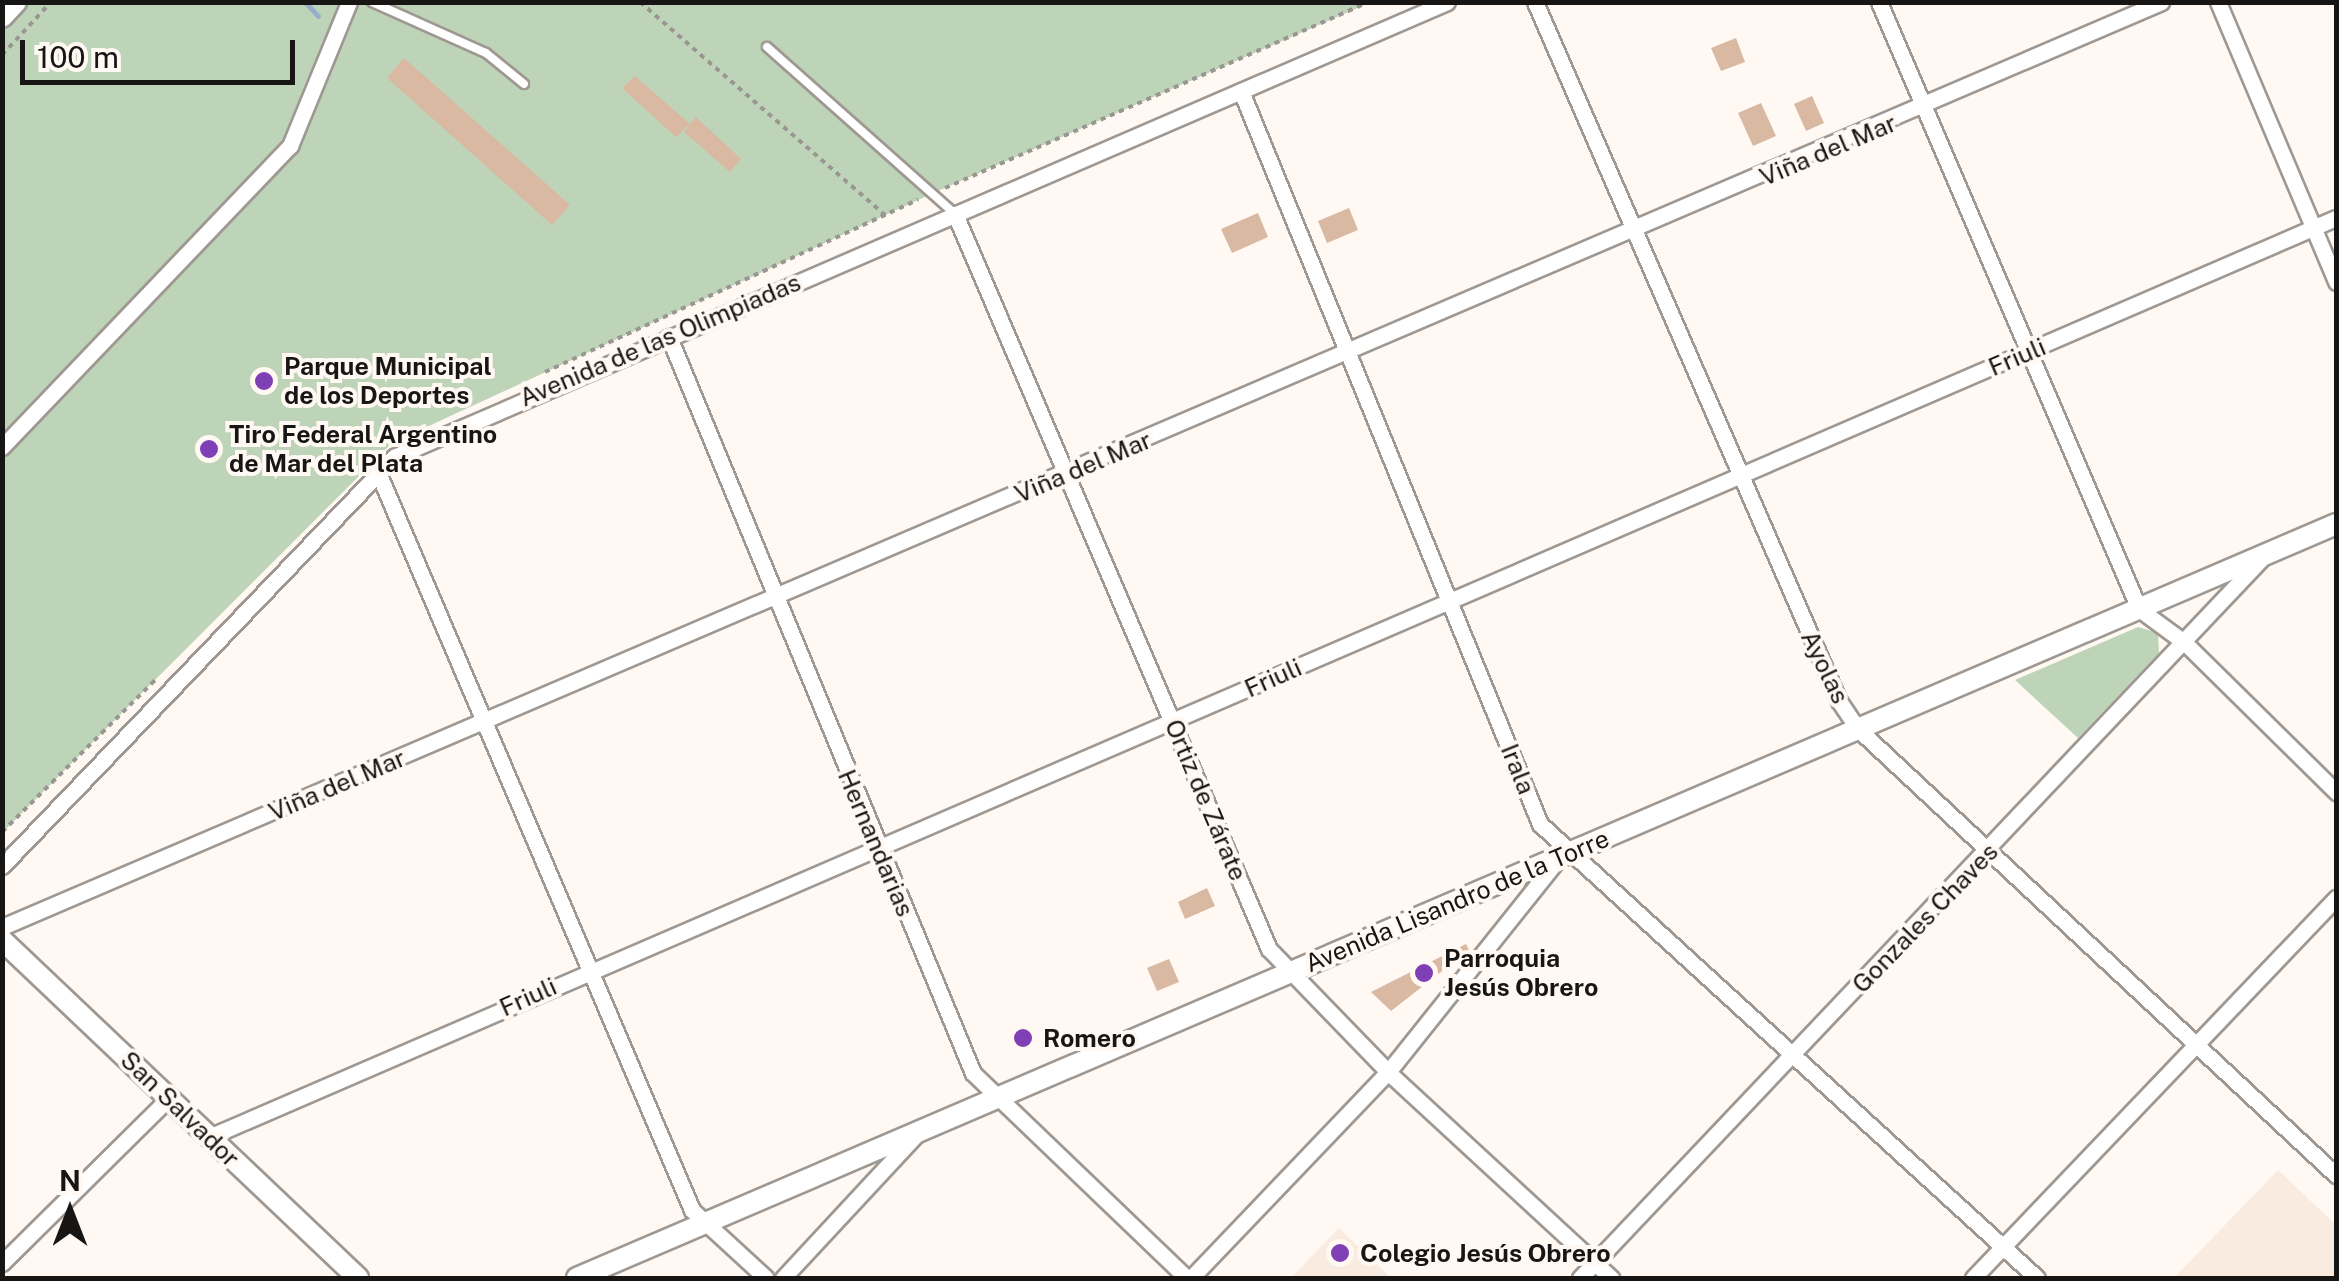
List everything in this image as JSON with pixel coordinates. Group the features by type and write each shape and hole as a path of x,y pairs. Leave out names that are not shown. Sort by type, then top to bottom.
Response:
{"street":[{"path":"2,17 16,2"},
{"path":"2,447 290,146 349,2"},
{"name":"Avenida de las Olimpiadas","path":"2,866 378,470 423,441 1447,2"},
{"name":"Ayolas","path":"1535,2 1738,478 1839,701 1858,729 2336,1174"},
{"path":"1879,2 2139,609 2184,642 2336,792"},
{"name":"Viña del Mar","path":"2,927 1924,109 2160,2"},
{"path":"2218,2 2336,282"},
{"name":"Irala","path":"1241,91 1540,824 1564,855 1793,1056 2036,1278"},
{"name":"Ortiz de Zárate","path":"955,214 1063,475 1269,949 1287,974 1388,1072 1611,1278"},
{"name":"Friuli","path":"209,1138 593,968 1173,722 2336,218"},
{"name":"Hernandarias","path":"669,338 773,599 973,1073 994,1100 1189,1278"},
{"path":"378,470 702,1225 766,1278"},
{"name":"Avenida Lisandro de la Torre","path":"577,1278 2336,524"},
{"name":"Gonzales Chaves","path":"1580,1278 1990,850 2266,554"},
{"path":"1189,1278 1388,1072 1564,855"},
{"path":"1973,1278 2336,898"},
{"name":"San Salvador","path":"2,940 358,1278"},
{"path":"2,1263 170,1097"},
{"path":"783,1278 920,1131"}],"lane":[{"path":"372,2 486,53 524,84"},
{"path":"766,46 955,214"}],"path":[{"path":"2,55 51,2"},
{"path":"640,2 886,216"},
{"path":"660,318 1369,2"}],"shaded area":[{"path":"2278,1170 2336,1225 2335,1278 2174,1278"},
{"name":"Colegio Jesús Obrero","path":"1339,1228 1391,1278 1291,1278"}],"green space":[{"name":"Parque Municipal de los Deportes","path":"30,3 1369,3 931,194 392,443 3,832 2,31"},
{"path":"2138,627 2158,633 2159,653 2078,738 2015,680"}],"building":[{"path":"1736,38 1745,62 1721,71 1711,48"},
{"path":"404,58 570,205 552,225 387,78"},
{"path":"635,76 690,124 676,137 622,88"},
{"path":"1812,96 1824,123 1806,131 1794,104"},
{"path":"1761,103 1776,136 1753,146 1738,113"},
{"path":"696,117 741,159 730,172 684,132"},
{"path":"1349,208 1358,230 1327,243 1318,221"},
{"path":"1258,213 1268,237 1232,253 1221,229"},
{"path":"1207,888 1215,906 1185,919 1178,902"},
{"name":"Parroquia Jesús Obrero","path":"1466,944 1469,950 1391,1011 1371,992"},
{"path":"1169,959 1179,982 1157,991 1147,968"}],"waterway":[{"path":"305,2 318,16"}],"place":[{"name":"Parque Municipal de los Deportes","path":"264,381"},
{"name":"Tiro Federal Argentino de Mar del Plata","path":"209,449"},
{"name":"Parroquia Jesús Obrero","path":"1424,973"},
{"name":"Romero","path":"1023,1038"},
{"name":"Colegio Jesús Obrero","path":"1340,1253"}]}
